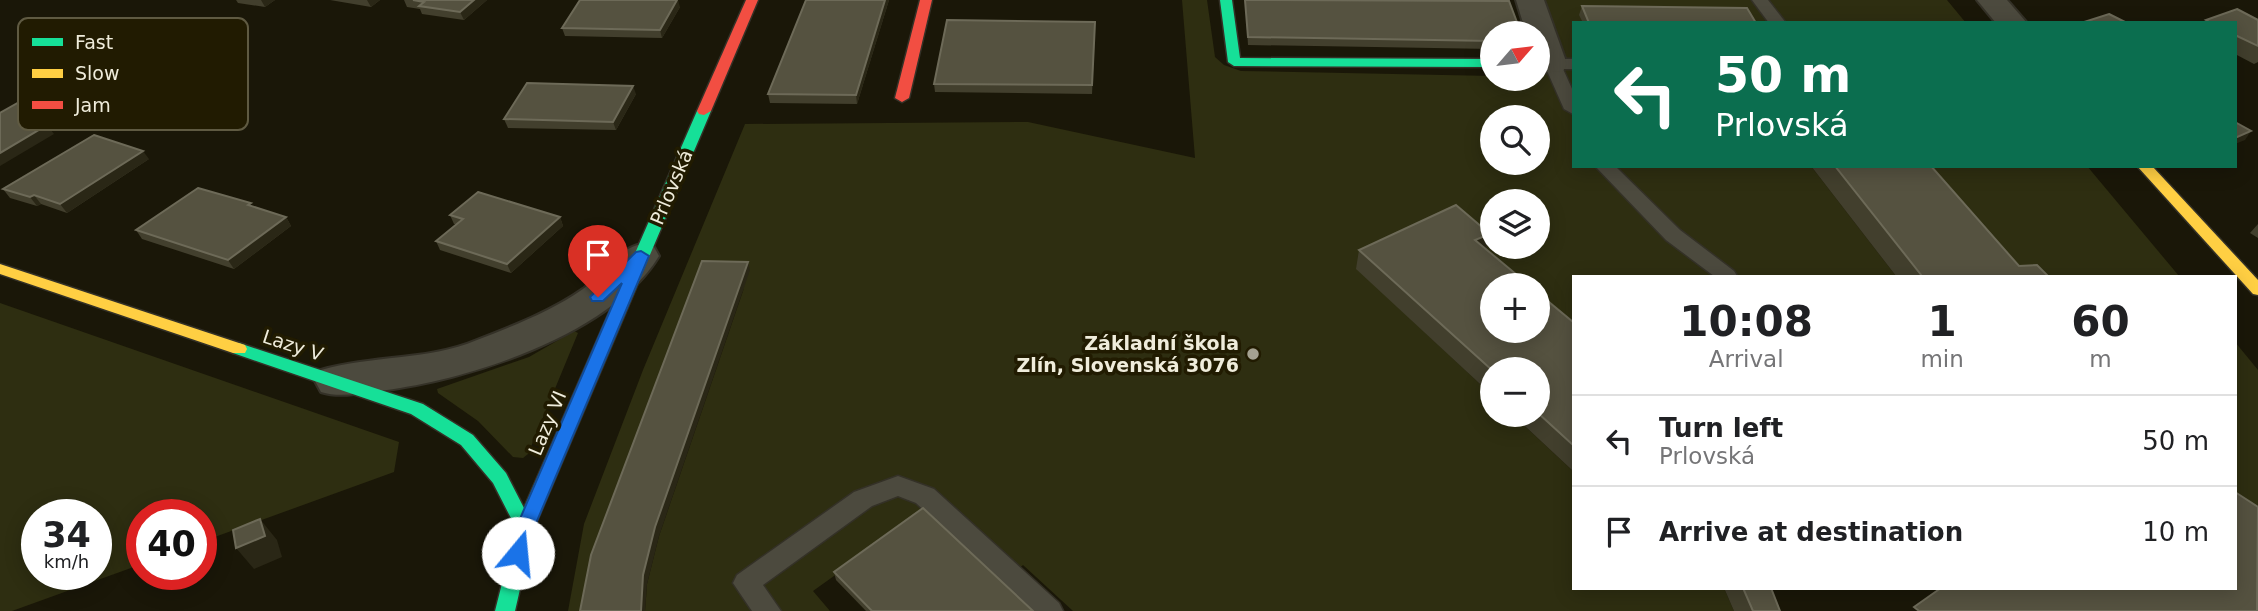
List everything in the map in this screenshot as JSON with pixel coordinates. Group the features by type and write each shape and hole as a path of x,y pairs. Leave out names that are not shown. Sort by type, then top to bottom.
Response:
{"street":[{"name":"Prlovská","path":"335,381 415,372 486,353 575,312 598,297 641,256 752,0"},
{"path":"901,98 926,0"},
{"path":"1226,0 1234,62 1480,64"},
{"path":"1530,0 1554,64"},
{"path":"1991,0 2010,21"},
{"path":"2146,168 2258,290"},
{"name":"Lazy VI","path":"505,611 525,528 641,256"},
{"name":"Lazy V","path":"0,269 417,409 467,440 500,478 525,528"}],"lane":[{"path":"1760,0 1776,21"},
{"path":"1554,64 1572,107"},
{"path":"1606,168 1673,234 1726,275"},
{"path":"768,611 746,583 863,499 898,486 925,496 1050,611"}],"shaded area":[{"name":"Základní škola Zlín, Slovenská 3076","path":"1182,0 1207,0 1215,57 1224,65 1241,71 1480,76 1480,91 1550,91 1550,21 1539,21 1534,0 1947,0 1964,21 1572,21 1572,168 1813,168 1895,275 1572,275 1572,325 1550,307 1550,273 1480,273 1480,280 1357,269 1480,384 1480,427 1526,427 1572,470 1572,590 1725,590 1734,611 1073,611 1023,565 1003,582 926,510 813,591 830,611 645,611 647,584 659,536 744,288 586,611 568,611 584,524 643,370 745,124 1028,122 1195,158"},
{"path":"1906,168 2089,168 2178,275 1998,275"},
{"path":"0,303 399,442 394,472 217,536 217,499 126,499 126,570 112,575 112,499 21,499 21,590 70,590 12,611 0,611"},
{"path":"574,331 578,333 528,454 523,458 513,457 478,421 438,393 437,389 529,357"},
{"path":"2237,344 2258,370 2258,521 2237,507"}],"building":[{"path":"413,0 474,0 460,12 419,6 424,2"},
{"path":"580,0 677,0 660,30 562,28"},
{"path":"806,0 885,0 856,95 768,94"},
{"path":"1245,0 1509,1 1516,21 1480,21 1480,41 1248,37"},
{"path":"1582,6 1747,8 1755,21 1588,21"},
{"path":"2237,9 2258,20 2258,46 2237,36 2237,21 2206,20"},
{"path":"2109,14 2123,21 2087,21"},
{"path":"947,20 1095,22 1092,85 934,84"},
{"path":"527,83 633,86 613,122 504,119"},
{"path":"18,103 18,130 39,130 0,153 0,113"},
{"path":"2237,123 2251,131 2237,137"},
{"path":"94,135 143,151 60,204 3,189"},
{"path":"1837,168 1933,168 2019,266 2037,265 2047,275 1921,275"},
{"path":"198,188 251,203 248,205 286,217 228,260 136,230"},
{"path":"478,192 560,217 507,264 436,241 463,219 450,215"},
{"path":"1456,205 1480,225 1480,238 1475,240 1480,244 1480,259 1498,259 1515,273 1480,273 1480,343 1550,343 1550,303 1572,321 1572,444 1550,424 1550,357 1480,357 1480,359 1359,250"},
{"path":"702,261 748,262 655,527 643,575 641,611 580,611 591,555"},
{"path":"2237,493 2258,507 2257,611 1919,611 1914,607 1938,590 2237,590"},
{"path":"923,508 1033,611 872,611 834,572"},
{"path":"260,519 265,536 236,548 233,530"},
{"path":"1744,590 1772,590 1780,611 1753,611"}],"traffic: fast":[{"path":"1226,0 1234,62 1480,63"},
{"path":"505,611 525,528 704,111"},
{"path":"239,349 417,409 467,440 500,478 525,528"}],"traffic: slow":[{"path":"2146,168 2258,290"},
{"path":"0,269 239,349"}],"traffic: jam":[{"path":"704,111 752,0"},
{"path":"902,98 926,0"}],"place":[{"name":"Základní škola Zlín, Slovenská 3076","path":"1253,354"}],"route":[{"path":"518,553 525,528 641,256 598,297"}]}
